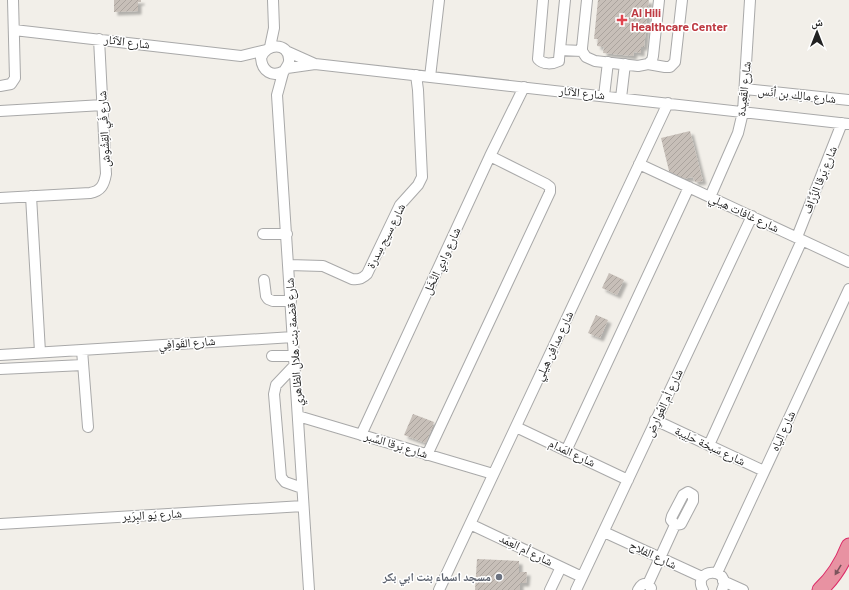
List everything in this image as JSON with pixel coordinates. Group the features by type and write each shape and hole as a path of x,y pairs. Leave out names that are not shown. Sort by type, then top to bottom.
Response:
{"highway":[{"path":"820,590 836,574 844,560 849,546"}],"street":[{"path":"0,86 11,84 15,78 13,0"},
{"path":"273,0 274,28 268,48 261,58 265,69 276,74 286,70 289,60 274,28"},
{"path":"430,77 439,0"},
{"path":"543,0 538,60 543,63 557,62 560,58 565,0"},
{"path":"587,0 582,51 586,57 590,59 638,66 648,64 670,67 675,62 682,0"},
{"path":"648,64 652,60 653,56 659,0"},
{"name":"شارع القَعِيدة","path":"710,197 738,133 743,112 750,0"},
{"name":"شارع الآثار","path":"14,30 241,56 265,69"},
{"name":"شارع فَي القِشُوش","path":"0,198 90,193 98,192 102,187 106,174 99,39"},
{"path":"268,48 279,46 285,50"},
{"name":"شارع الآثار","path":"241,56 268,48"},
{"name":"شارع الآثار","path":"285,50 315,64"},
{"path":"560,50 582,51"},
{"path":"604,96 608,62"},
{"name":"شارع الآثار","path":"286,70 315,64 846,123"},
{"path":"621,98 625,64"},
{"name":"شارع قضمة بنت هلال الظاهري","path":"265,69 277,95 309,590"},
{"name":"شارع قضمة بنت هلال الظاهري","path":"277,95 286,70"},
{"name":"شارع سيح سِدرة","path":"289,265 323,266 356,280 367,274 400,205 418,185 422,177 416,75"},
{"name":"شارع وادِي النَّخَل","path":"361,435 490,156 524,87"},
{"name":"شارع مالِك بن أنَس","path":"745,89 849,100"},
{"name":"شارع مدافِن هيلي","path":"439,590 668,103"},
{"path":"0,111 103,105"},
{"name":"شارع بَرقا الزَّرَّاف","path":"709,445 799,239 846,123"},
{"path":"427,454 550,192 550,187 546,184 490,156"},
{"name":"شارع غافات هيلي","path":"639,164 849,262"},
{"path":"566,451 689,187"},
{"path":"31,196 40,352"},
{"name":"شارع أم العُوارِض","path":"576,590 752,216"},
{"path":"263,234 287,234"},
{"path":"264,280 266,296 268,299 291,301"},
{"name":"شارع الياه","path":"721,581 764,471 849,289"},
{"name":"شارع القَوافِي","path":"0,355 293,337"},
{"path":"82,350 88,427"},
{"path":"272,356 295,361 276,385 274,394 281,474 285,482 302,488"},
{"path":"0,370 83,365"},
{"name":"شارع بَرقا السَّبر","path":"298,416 493,474"},
{"name":"شارع سَبخة حَلِيبة","path":"655,420 764,471"},
{"name":"شارع المَدام","path":"516,427 628,480"},
{"name":"شارع يَو البِرَير","path":"0,524 304,506"},
{"name":"شارع أم العِمَد","path":"470,524 582,577"},
{"path":"638,590 642,584 650,587 676,525"},
{"name":"شارع الفلاح","path":"604,532 702,578"},
{"path":"550,590 561,567"},
{"path":"703,590 701,584 702,578 709,572 721,581 743,590"}],"building":[{"path":"114,0 141,0 141,2 138,2 138,11 114,12"},
{"name":"Al Hili Healthcare Center","path":"598,0 649,0 644,47 641,47 641,53 634,52 633,56 603,53 604,47 597,46 598,39 594,39"},
{"path":"690,131 703,181 695,182 693,177 677,180 676,174 670,175 661,138"},
{"path":"609,273 624,280 617,295 602,288"},
{"path":"596,315 608,320 600,338 588,333"},
{"path":"413,414 434,422 426,443 404,435"},
{"path":"477,559 519,561 519,572 527,572 526,583 520,583 520,590 475,590"}],"place":[{"name":"Al Hili Healthcare Center","path":"622,20"},
{"name":"مسجد اسماء بنت ابي بكر","path":"499,577"}]}
